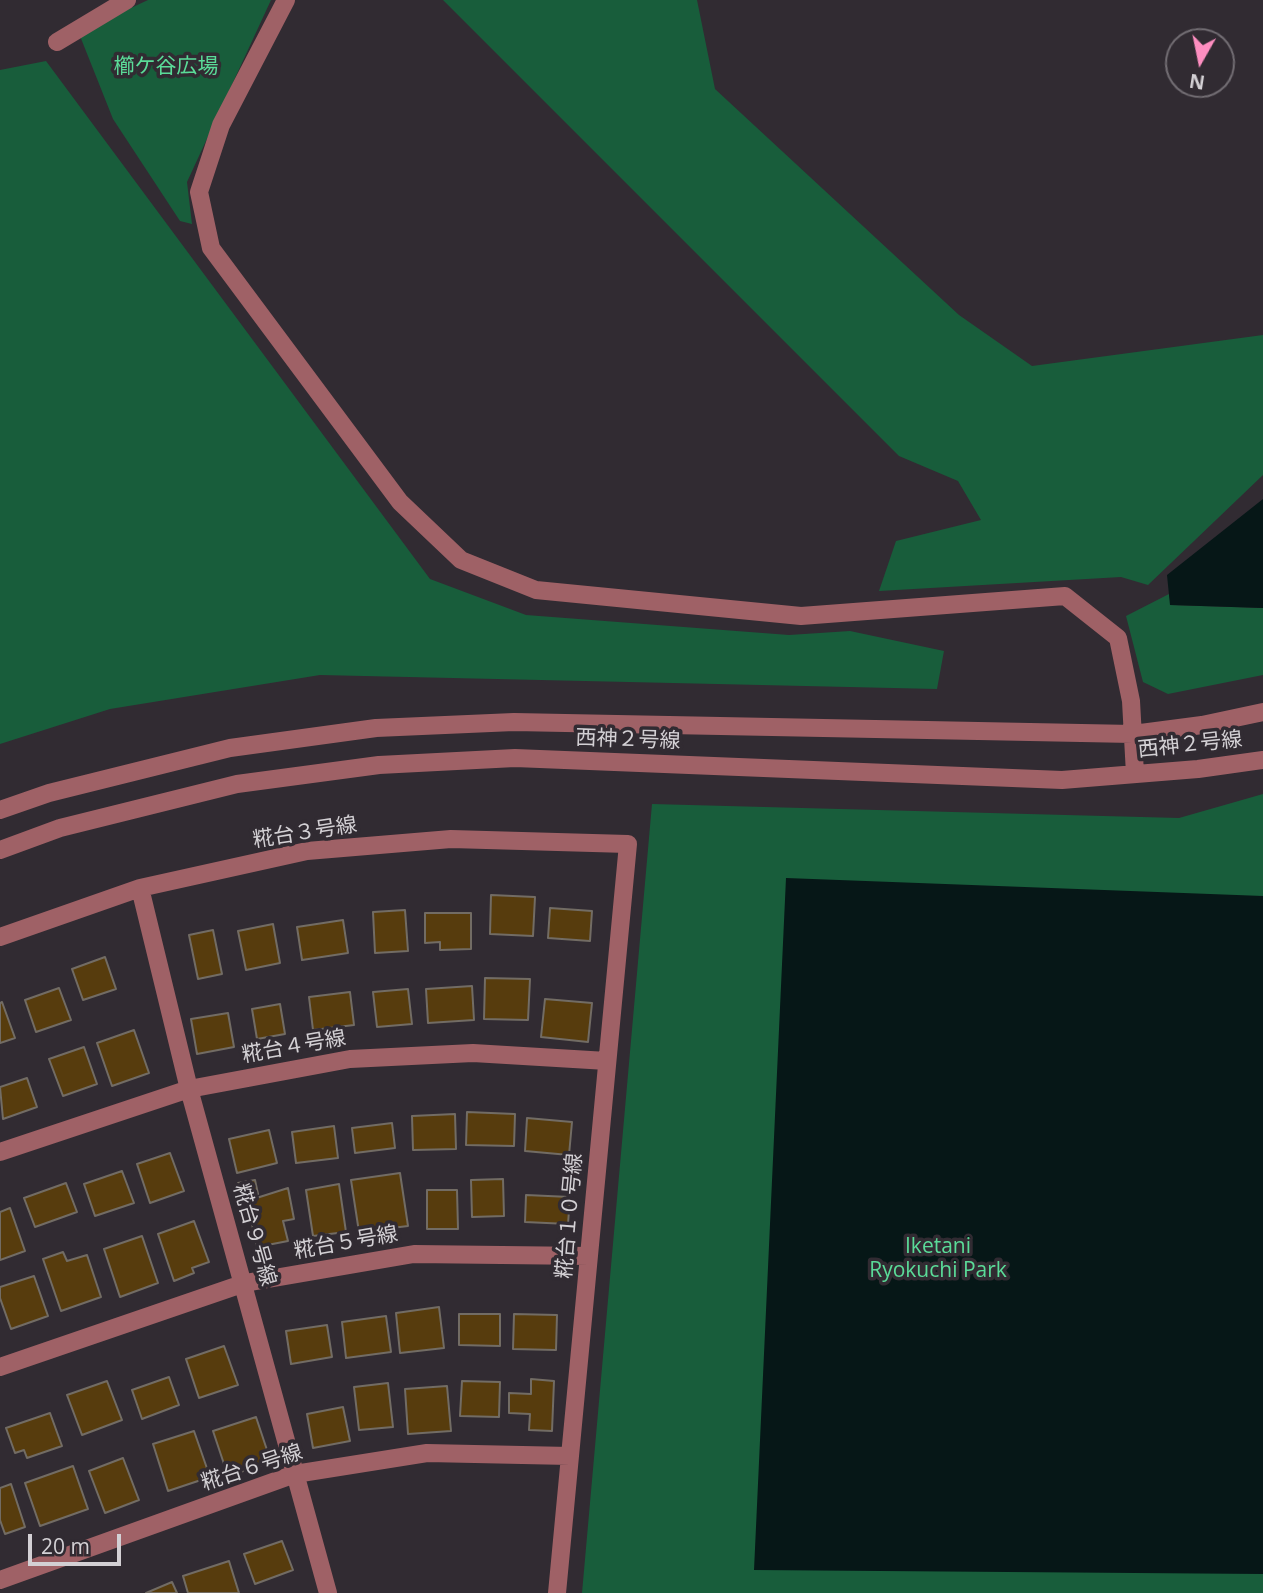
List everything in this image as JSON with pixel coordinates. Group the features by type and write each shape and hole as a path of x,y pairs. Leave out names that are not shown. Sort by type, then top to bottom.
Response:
{"street":[{"path":"57,42 127,0"},
{"path":"286,0 221,125 199,192 211,248 400,502 461,560 536,590 801,616 1065,596 1118,638 1131,701 1135,774"},
{"name":"西神２号線","path":"0,810 49,793 230,748 376,729 514,722 1133,734 1202,725 1263,712"},
{"name":"西神２号線","path":"0,850 60,828 237,784 379,765 515,758 1062,780 1263,760"},
{"name":"糀台３号線","path":"0,937 140,888 307,851 451,839 628,844"},
{"name":"糀台１０号線","path":"557,1593 628,844"},
{"name":"糀台９号線","path":"140,888 189,1089 245,1283 328,1593"},
{"name":"糀台４号線","path":"0,1152 189,1089 350,1059 472,1053 607,1061"},
{"name":"糀台５号線","path":"0,1367 245,1283 414,1254 589,1256"},
{"name":"糀台６号線","path":"0,1580 295,1474 427,1453 570,1456"}],"green space":[{"name":"櫛ケ谷広場","path":"148,0 271,0 187,182 192,224 180,221 113,119 80,36 88,28"},
{"path":"443,0 697,0 715,89 959,315 1032,366 1263,335 1263,475 1148,585 1121,577 879,591 896,541 981,520 958,481 899,456"},
{"path":"46,61 430,579 526,615 789,635 850,631 944,651 937,689 320,675 110,709 0,744 0,70"},
{"path":"1169,594 1171,605 1263,608 1263,675 1168,694 1143,682 1126,616"},
{"name":"Iketani Ryokuchi Park","path":"1263,794 1263,1593 582,1593 652,804 1179,818"}],"shaded area":[{"path":"1263,499 1263,608 1170,605 1167,575"},
{"name":"Iketani Ryokuchi Park","path":"786,878 1263,896 1263,1574 754,1570"}],"building":[{"path":"491,895 535,897 533,936 490,934"},
{"path":"550,908 592,911 590,941 548,938"},
{"path":"405,910 408,951 375,953 373,912"},
{"path":"425,913 471,913 471,949 440,950 440,942 425,943"},
{"path":"343,920 348,953 302,960 297,927"},
{"path":"273,924 280,963 246,970 238,931"},
{"path":"213,930 222,974 198,979 189,935"},
{"path":"105,957 116,989 83,1000 72,969"},
{"path":"485,978 530,979 528,1020 484,1019"},
{"path":"472,986 474,1020 428,1023 426,989"},
{"path":"59,988 71,1020 36,1032 25,1000"},
{"path":"408,989 412,1024 377,1027 373,992"},
{"path":"350,992 354,1025 313,1030 309,997"},
{"path":"545,999 592,1003 588,1042 541,1037"},
{"path":"2,1002 15,1038 0,1043 0,1003"},
{"path":"280,1004 285,1034 257,1039 252,1009"},
{"path":"228,1013 234,1047 197,1054 191,1019"},
{"path":"134,1030 149,1073 112,1086 97,1043"},
{"path":"84,1047 97,1084 63,1096 49,1059"},
{"path":"27,1078 37,1107 3,1119 0,1087"},
{"path":"467,1112 515,1114 514,1146 466,1145"},
{"path":"455,1114 456,1149 413,1150 412,1116"},
{"path":"527,1118 572,1122 569,1155 525,1151"},
{"path":"392,1123 395,1148 355,1153 352,1128"},
{"path":"334,1126 338,1158 296,1163 292,1132"},
{"path":"269,1130 277,1163 237,1173 229,1139"},
{"path":"170,1153 184,1191 150,1203 137,1164"},
{"path":"122,1171 134,1203 95,1216 84,1184"},
{"path":"400,1173 408,1226 359,1232 351,1180"},
{"path":"503,1179 504,1216 472,1217 471,1180"},
{"path":"255,1180 258,1194 240,1196 238,1183"},
{"path":"66,1183 77,1212 35,1227 24,1198"},
{"path":"339,1184 346,1232 313,1236 306,1190"},
{"path":"288,1188 294,1219 283,1221 288,1241 257,1247 247,1201"},
{"path":"427,1190 457,1190 458,1229 427,1229"},
{"path":"526,1195 570,1197 568,1224 525,1222"},
{"path":"10,1208 25,1251 0,1260 0,1212"},
{"path":"194,1221 209,1262 192,1268 194,1273 174,1281 158,1234"},
{"path":"142,1236 158,1283 120,1297 104,1249"},
{"path":"63,1252 67,1261 87,1255 101,1297 61,1311 43,1259"},
{"path":"34,1276 48,1316 11,1329 0,1298 0,1287"},
{"path":"439,1307 444,1348 400,1353 396,1313"},
{"path":"459,1314 500,1314 500,1346 459,1345"},
{"path":"514,1314 557,1315 556,1350 513,1349"},
{"path":"386,1316 391,1352 346,1358 342,1322"},
{"path":"327,1325 332,1357 291,1364 286,1331"},
{"path":"224,1346 238,1385 199,1398 186,1359"},
{"path":"169,1377 179,1405 142,1419 132,1390"},
{"path":"531,1379 554,1381 552,1431 529,1430 530,1414 509,1413 509,1393 531,1394"},
{"path":"107,1381 122,1420 82,1435 67,1395"},
{"path":"462,1381 500,1382 499,1417 460,1416"},
{"path":"388,1383 393,1427 359,1430 354,1387"},
{"path":"447,1386 451,1431 408,1434 405,1389"},
{"path":"343,1407 350,1441 313,1448 307,1414"},
{"path":"50,1413 62,1446 27,1458 24,1450 15,1453 6,1428"},
{"path":"256,1417 271,1462 228,1476 213,1431"},
{"path":"194,1431 210,1477 168,1491 153,1444"},
{"path":"123,1458 139,1500 105,1513 89,1471"},
{"path":"73,1466 88,1509 40,1526 25,1483"},
{"path":"11,1484 25,1527 5,1534 0,1520 0,1488"},
{"path":"282,1541 293,1570 255,1584 244,1554"},
{"path":"229,1561 239,1593 188,1593 183,1576"},
{"path":"172,1582 177,1593 146,1593"}]}
